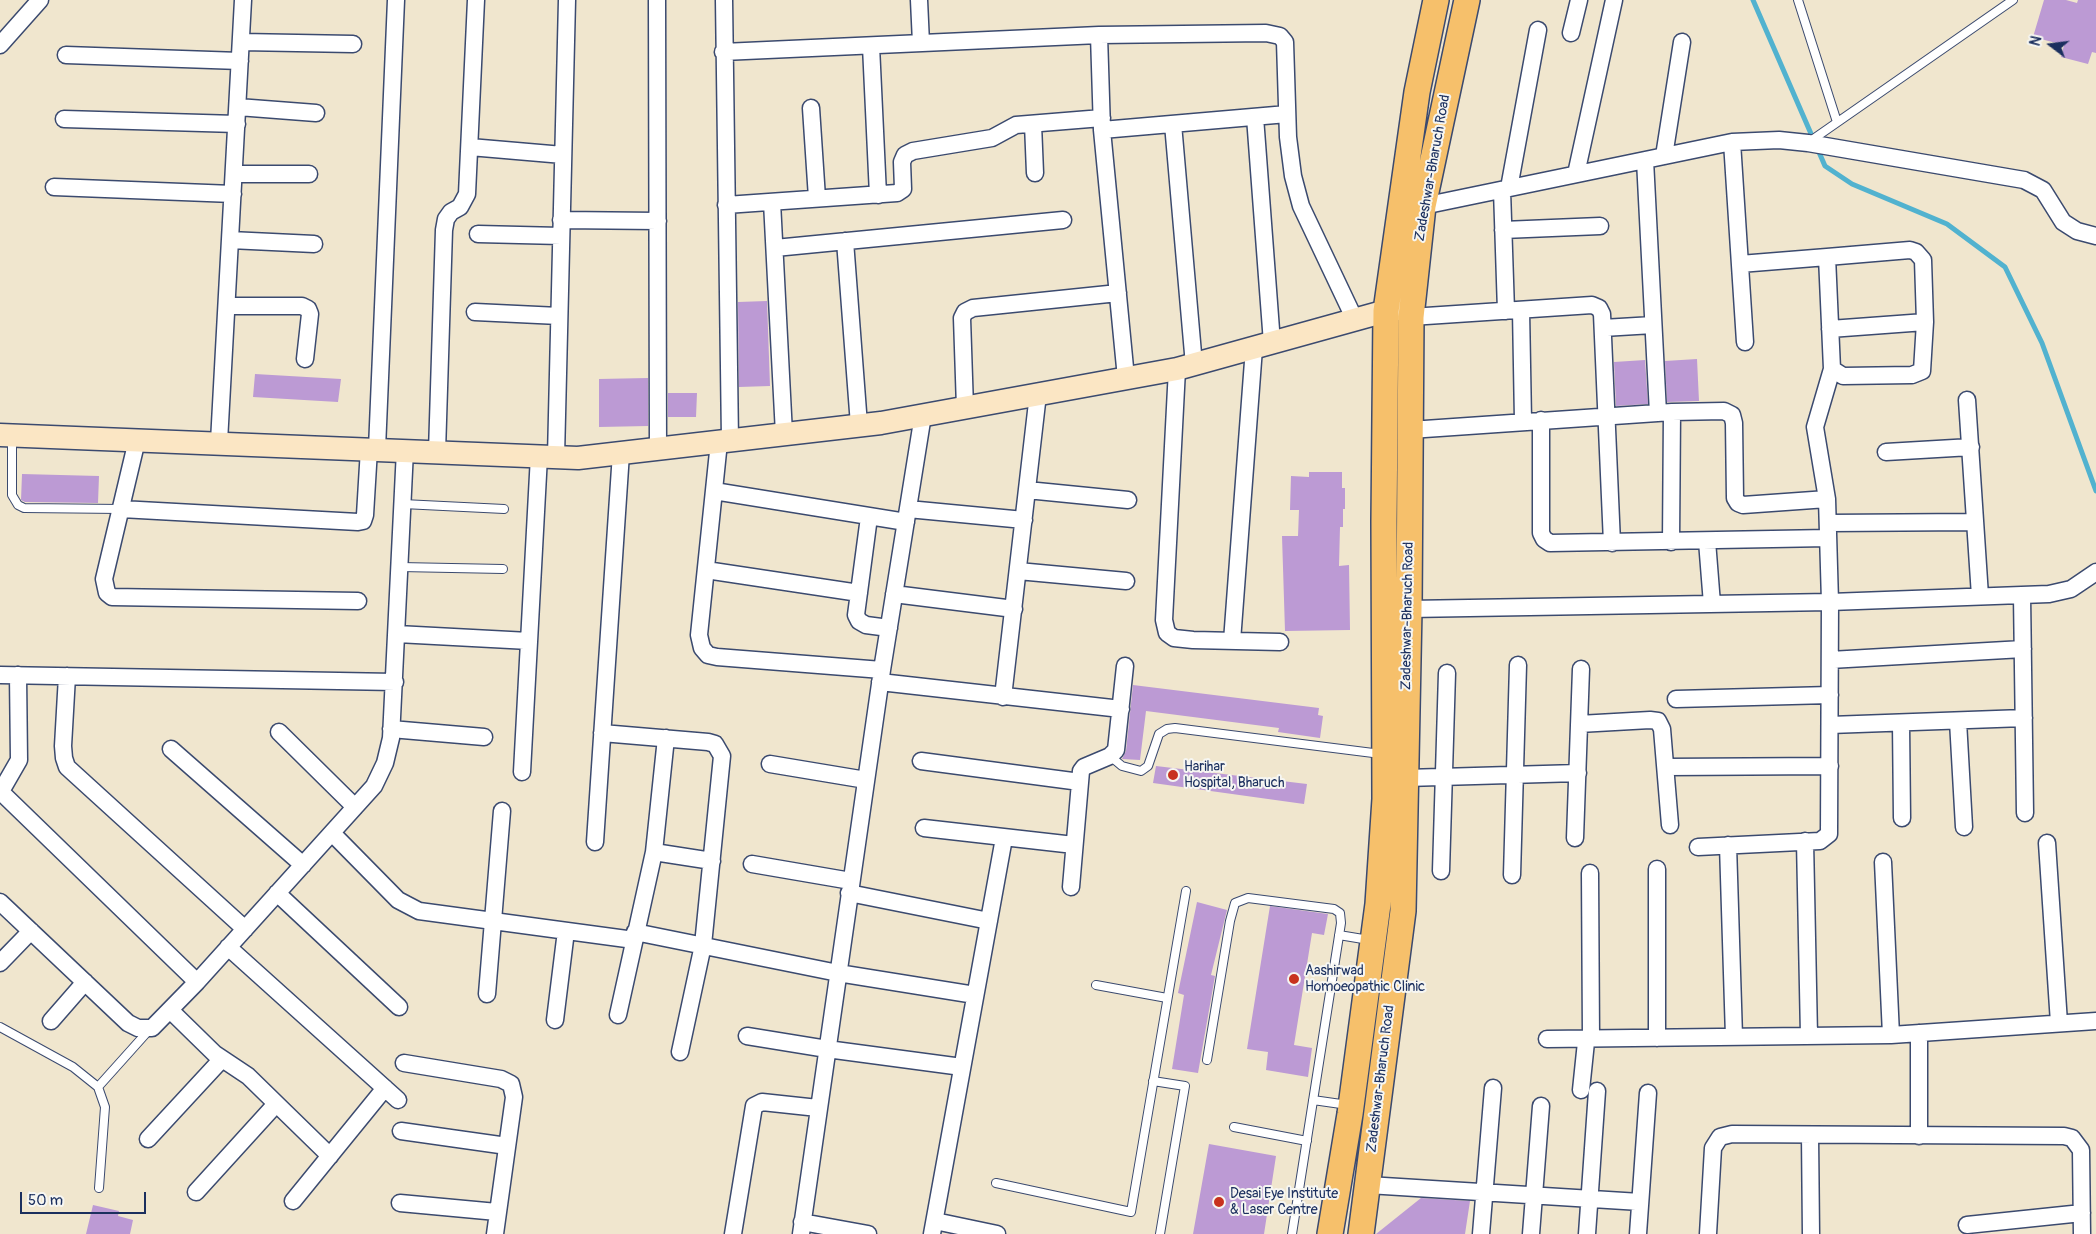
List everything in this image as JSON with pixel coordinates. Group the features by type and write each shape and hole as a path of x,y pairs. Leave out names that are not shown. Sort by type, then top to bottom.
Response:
{"main road":[{"name":"Zadeshwar-Bharuch Road","path":"1330,1234 1351,1105 1378,904 1385,799 1386,311 1417,92 1436,0"},
{"name":"Zadeshwar-Bharuch Road","path":"1361,1234 1404,911 1411,312 1423,206 1467,0"},
{"path":"6,436 219,442 578,458 859,426 965,408 1186,367 1386,311 1411,312"}],"street":[{"path":"0,45 40,0"},
{"path":"219,442 243,0"},
{"path":"121,509 358,522 363,520 373,449 396,0"},
{"path":"437,452 444,230 446,219 451,212 460,208 464,202 470,147 476,0"},
{"path":"522,772 529,642 559,316 567,0"},
{"path":"657,0 658,448"},
{"path":"724,0 726,204 724,441 714,491 699,635 702,648 708,655 881,676 1003,697 1121,709"},
{"path":"919,0 921,43"},
{"path":"1571,33 1579,0"},
{"path":"1576,174 1614,0"},
{"path":"1523,421 1514,310 1503,230 1506,189 1538,30"},
{"path":"724,52 1100,35 1266,33 1280,36 1285,42 1288,137 1293,176 1301,206 1355,320"},
{"path":"1100,35 1102,124 1126,378"},
{"path":"241,42 353,44"},
{"path":"1664,156 1682,42"},
{"path":"871,46 878,194"},
{"path":"66,55 240,61"},
{"path":"238,107 316,114"},
{"path":"811,108 817,198"},
{"path":"726,204 897,193 903,188 902,162 905,155 912,151 992,138 1016,125 1173,124 1287,114"},
{"path":"1232,641 1263,345 1255,117"},
{"path":"64,119 236,124"},
{"path":"1033,124 1035,173"},
{"path":"1173,124 1186,367 1164,620 1167,633 1174,638 1280,642"},
{"path":"1423,206 1732,142 1779,140 1808,143 2024,180 2043,190 2063,222 2077,231 2096,236"},
{"path":"1732,142 1744,342"},
{"path":"470,147 563,155"},
{"path":"1645,160 1654,325 1665,412 1671,542"},
{"path":"234,174 309,174"},
{"path":"54,187 233,194"},
{"path":"772,202 784,434"},
{"path":"562,220 658,221"},
{"path":"775,248 1063,220"},
{"path":"1503,230 1600,226"},
{"path":"478,234 561,236"},
{"path":"230,240 314,244"},
{"path":"845,241 859,426"},
{"path":"1740,264 1910,250 1920,255 1923,260 1925,322 1924,366 1918,374 1842,376 1832,369"},
{"path":"1698,847 1820,841 1829,834 1830,602 1827,499 1815,428 1832,369 1828,257"},
{"path":"965,408 962,318 965,312 973,308 1118,292"},
{"path":"1411,312 1514,310 1592,305 1599,308 1602,314 1612,543"},
{"path":"227,306 302,306 308,309 310,314 305,359"},
{"path":"475,312 559,316"},
{"path":"1830,329 1925,322"},
{"path":"1602,328 1654,325"},
{"path":"1003,697 1038,394"},
{"path":"1967,400 1980,596"},
{"path":"1410,430 1665,412 1717,411 1732,415 1736,498 1738,503 1743,505 1827,499"},
{"path":"868,1234 802,1228 826,1049 881,676 923,415"},
{"path":"1541,420 1541,533 1544,539 1550,543 1707,542 1828,531 1975,522"},
{"path":"137,440 104,579 107,593 112,597 358,601"},
{"path":"1886,452 1971,447"},
{"path":"0,902 128,1023 138,1028 152,1028 197,982 355,808 374,786 385,763 391,730 406,450"},
{"path":"595,842 621,453"},
{"path":"1027,490 1128,500"},
{"path":"714,491 869,516 1024,520"},
{"path":"869,516 856,615 859,621 866,625 889,628"},
{"path":"1707,542 1712,604"},
{"path":"706,570 859,592"},
{"path":"1018,571 1126,581"},
{"path":"1409,609 1830,602 2049,594 2071,588 2096,572"},
{"path":"894,594 1014,609"},
{"path":"2022,595 2025,813"},
{"path":"397,634 529,642"},
{"path":"1830,660 2023,650"},
{"path":"1512,875 1518,665"},
{"path":"1071,887 1081,771 1084,767 1110,756 1116,750 1125,666"},
{"path":"1576,838 1581,669"},
{"path":"1441,871 1447,673"},
{"path":"0,675 395,682"},
{"path":"18,676 19,760 0,793 197,982"},
{"path":"67,676 64,746 64,758 67,767 244,929"},
{"path":"1676,699 1830,695"},
{"path":"1830,725 2024,718"},
{"path":"1579,724 1658,721 1662,729 1670,825"},
{"path":"1958,721 1964,828"},
{"path":"1901,723 1902,818"},
{"path":"391,730 484,737"},
{"path":"279,732 355,808"},
{"path":"602,733 708,742 715,744 722,756 703,945 680,1052"},
{"path":"618,1015 654,852 666,738"},
{"path":"172,748 303,865"},
{"path":"921,761 1080,782"},
{"path":"770,764 866,780"},
{"path":"1666,767 1830,766"},
{"path":"1406,778 1578,774"},
{"path":"487,994 502,811"},
{"path":"924,828 1074,845"},
{"path":"332,833 398,900 419,911 566,931 635,936 703,945 838,973 975,995"},
{"path":"996,1234 933,1228 1004,838"},
{"path":"1805,842 1809,1036"},
{"path":"2047,843 2059,1023"},
{"path":"1728,845 1734,1037"},
{"path":"654,852 712,861"},
{"path":"1883,862 1890,1035"},
{"path":"752,864 989,921"},
{"path":"1657,869 1657,1038"},
{"path":"1590,873 1591,1038"},
{"path":"277,893 399,1007"},
{"path":"0,963 31,931"},
{"path":"555,1020 566,931"},
{"path":"228,947 398,1100"},
{"path":"51,1021 85,982"},
{"path":"170,1010 222,1059 248,1076 330,1156"},
{"path":"1547,1039 1890,1035 2096,1021"},
{"path":"1919,1033 1919,1136"},
{"path":"747,1036 826,1049 962,1067"},
{"path":"1587,1234 1589,1199 1589,1091 1586,1042 1591,1038"},
{"path":"148,1139 222,1059"},
{"path":"404,1063 502,1079 511,1084 514,1097 495,1234"},
{"path":"293,1202 384,1088"},
{"path":"1481,1234 1494,1088"},
{"path":"1638,1234 1648,1093"},
{"path":"732,1234 754,1106 762,1102 818,1108"},
{"path":"196,1192 276,1104"},
{"path":"1531,1234 1541,1106"},
{"path":"401,1131 507,1146"},
{"path":"1708,1234 1713,1148 1720,1137 1732,1134 2064,1136 2072,1138 2082,1150 2082,1234"},
{"path":"1810,1135 1811,1234"},
{"path":"1368,1184 1640,1202"},
{"path":"400,1203 497,1212"},
{"path":"1967,1225 2082,1214"}],"lane":[{"path":"1798,0 1836,122"},
{"path":"1808,143 2013,0"},
{"path":"6,436 12,495 18,505 24,508 121,509"},
{"path":"403,504 504,509"},
{"path":"400,568 503,569"},
{"path":"1110,756 1122,766 1141,771 1148,766 1158,734 1167,729 1175,728 1384,755"},
{"path":"996,1183 1130,1212 1186,891"},
{"path":"1207,1060 1230,921 1235,903 1248,898 1334,909 1340,914 1341,923 1292,1234"},
{"path":"1339,935 1373,940"},
{"path":"1096,985 1167,998"},
{"path":"0,1027 73,1067 98,1087 105,1107 99,1188"},
{"path":"98,1087 152,1028"},
{"path":"1153,1081 1185,1086 1160,1234"},
{"path":"1313,1100 1351,1105"},
{"path":"1234,1127 1307,1141"}],"building":[{"path":"2044,0 2066,0 2077,3 2078,0 2096,0 2096,53 2092,52 2088,64 2061,57 2064,45 2033,37"},
{"path":"767,301 770,386 739,387 738,302"},
{"path":"1697,359 1699,401 1667,402 1665,361"},
{"path":"1645,360 1648,404 1616,406 1614,362"},
{"path":"255,374 341,379 338,402 253,397"},
{"path":"648,378 648,426 599,427 599,379"},
{"path":"668,393 697,393 696,417 668,417"},
{"path":"1309,472 1342,472 1342,488 1345,488 1345,509 1343,509 1343,527 1340,527 1339,566 1349,565 1350,630 1285,631 1282,536 1298,536 1299,510 1290,510 1291,476 1309,477"},
{"path":"22,474 99,476 98,503 25,502 21,500"},
{"path":"1133,685 1319,708 1318,715 1323,716 1320,738 1278,732 1279,728 1146,711 1140,760 1122,759 1126,751"},
{"path":"1156,766 1307,784 1304,804 1153,783"},
{"path":"1197,902 1227,910 1211,975 1215,976 1198,1073 1172,1069 1184,995 1178,993"},
{"path":"1270,906 1328,914 1324,935 1312,933 1294,1045 1312,1048 1308,1077 1266,1070 1268,1052 1247,1049"},
{"path":"1209,1144 1276,1156 1264,1234 1193,1234"},
{"path":"1421,1198 1470,1201 1465,1234 1376,1234"},
{"path":"93,1205 119,1211 118,1216 133,1220 130,1234 86,1234"}],"waterway":[{"path":"1753,0 1825,166 1852,184 1947,224 2005,267 2042,343 2096,491"}],"place":[{"name":"Harihar Hospital, Bharuch","path":"1173,775"},
{"name":"Aashirwad Homoeopathic Clinic","path":"1294,979"},
{"name":"Desai Eye Institute & Laser Centre","path":"1219,1202"}]}
